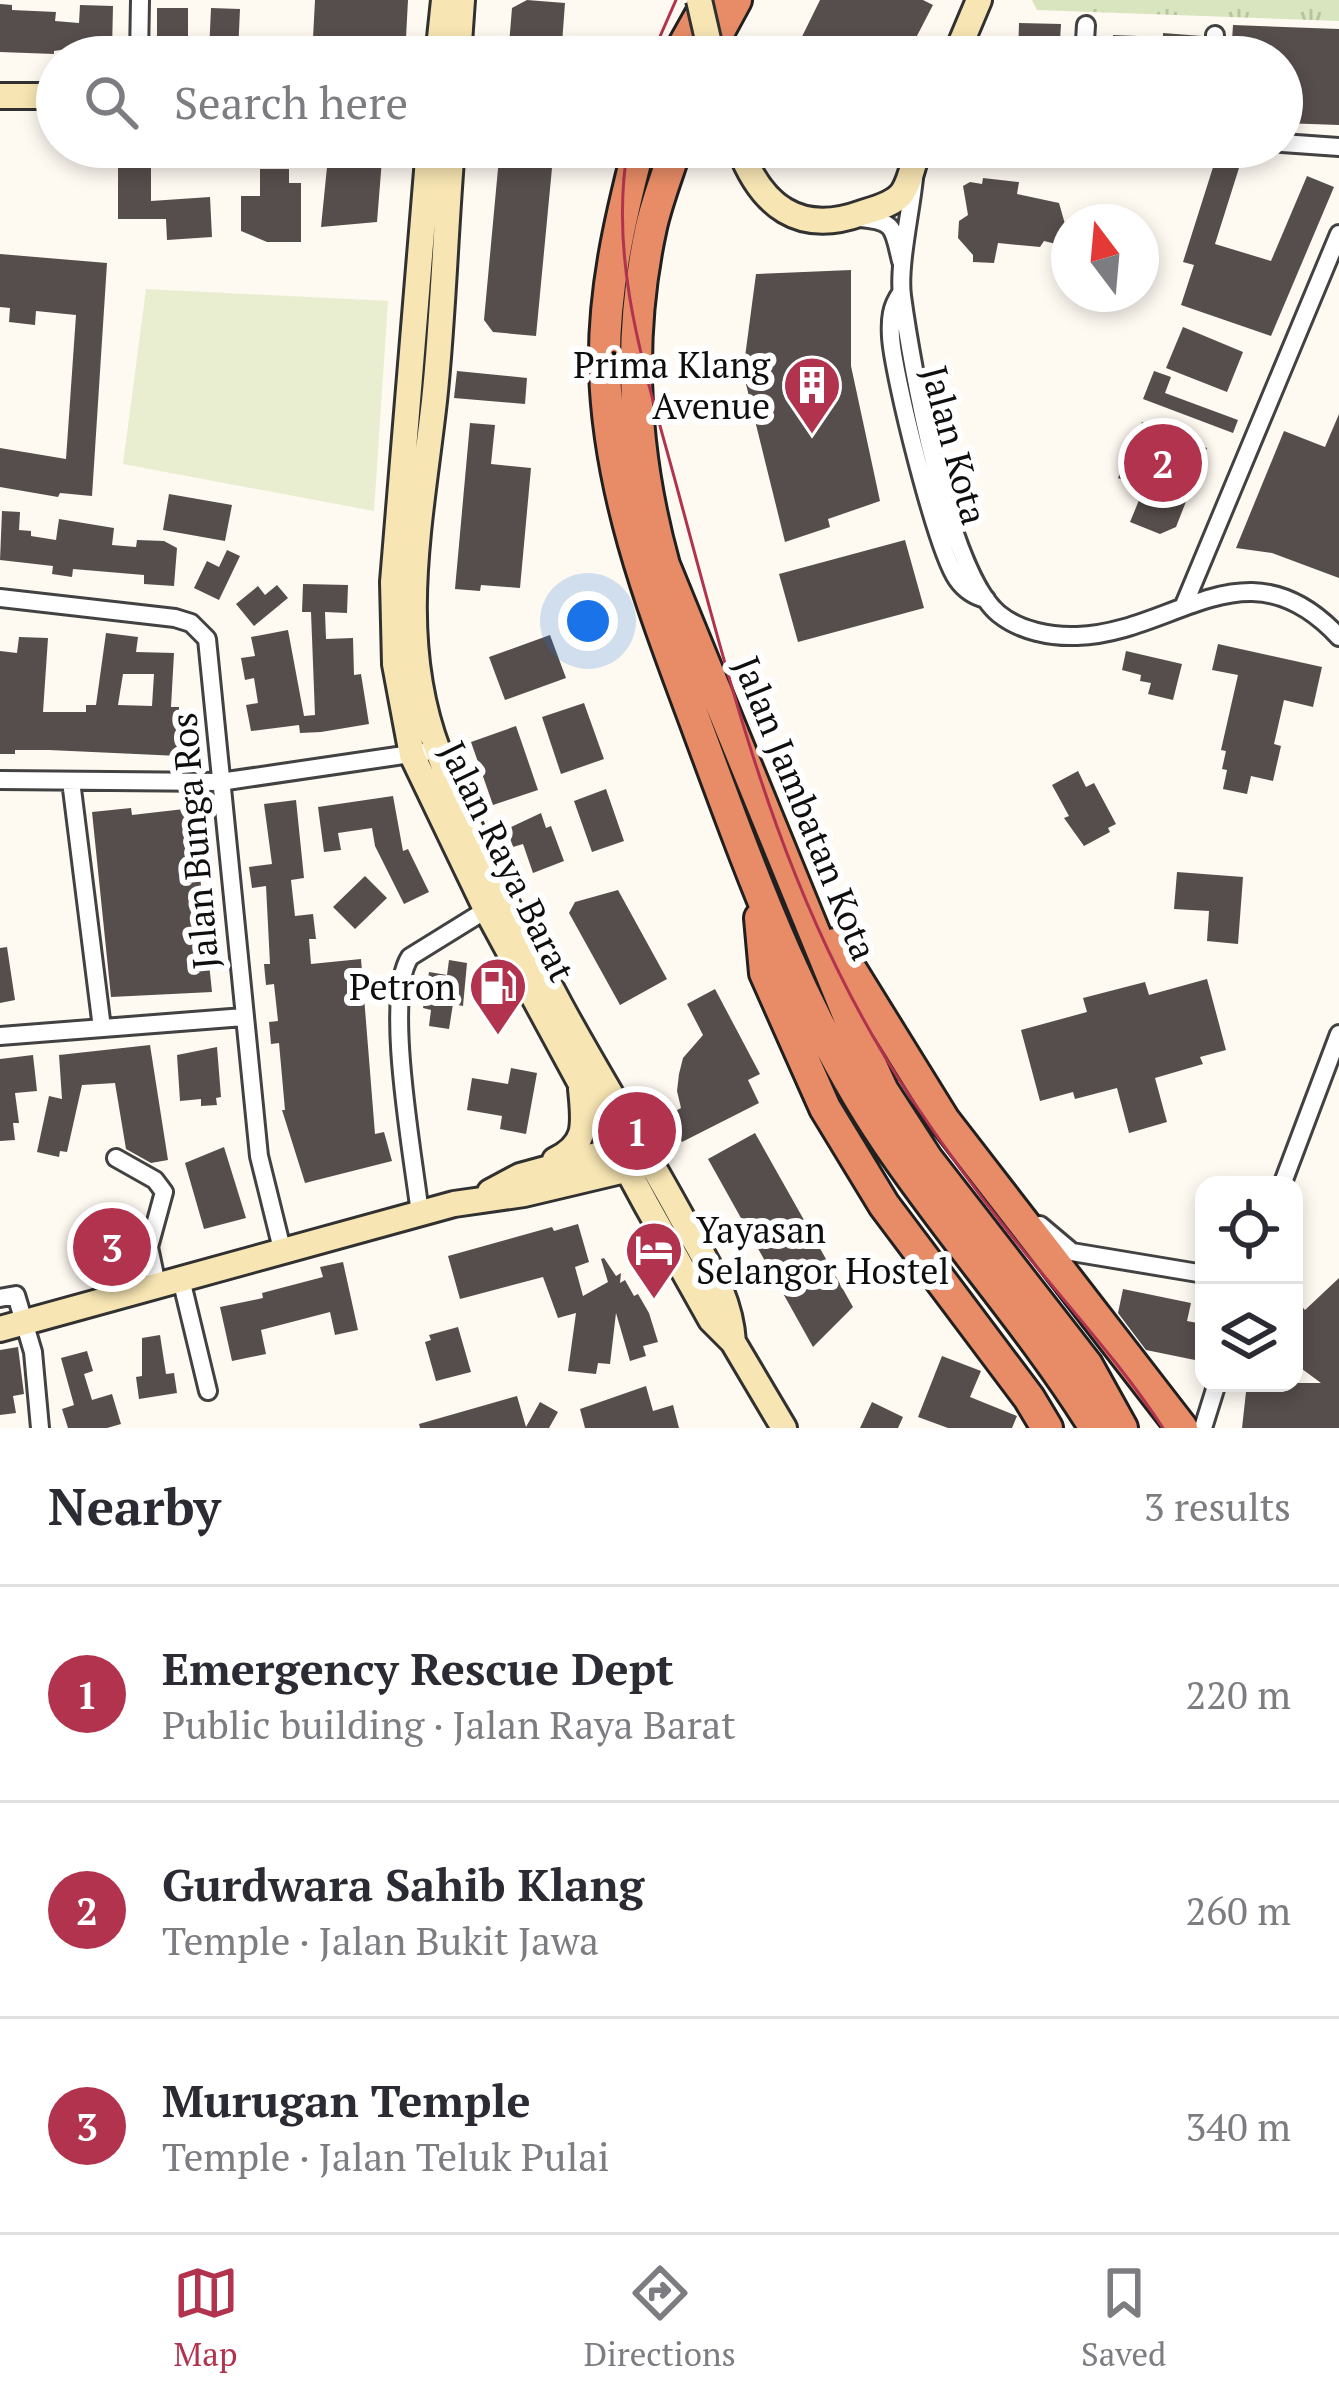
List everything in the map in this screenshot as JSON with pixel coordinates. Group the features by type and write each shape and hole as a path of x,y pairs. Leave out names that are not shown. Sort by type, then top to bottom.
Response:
{"highway":[{"path":"689,36 709,0"},
{"path":"718,36 736,0"},
{"name":"Jalan Jambatan Kota","path":"633,168 607,297 605,373 620,500 657,623 758,894"},
{"name":"Jalan Jambatan Kota","path":"670,168 652,225 634,378 647,504 664,565 864,1054 941,1196 1095,1428"},
{"path":"790,872 944,1120 1182,1428"},
{"path":"758,894 812,1017 885,1139 1092,1348 1142,1428"},
{"path":"758,894 765,973 826,1108 884,1205 1047,1428"},
{"name":"Jalan Jambatan Kota","path":"941,1196 1087,1365 1122,1428"}],"main road":[{"path":"440,36 444,0"},
{"path":"459,36 462,0"},
{"path":"699,0 705,36"},
{"path":"964,36 979,0"},
{"path":"0,96 36,96"},
{"name":"Jalan Raya Barat","path":"428,168 393,582 395,664 425,753 580,1077 635,1157"},
{"name":"Jalan Raya Barat","path":"425,753 413,581 434,400 451,168"},
{"path":"749,168 759,190 781,210 808,220 836,222 903,194 912,168"},
{"name":"Jalan Raya Barat","path":"496,904 559,1003 711,1320 733,1342 784,1428"},
{"path":"478,1199 573,1151 583,1125 580,1077"},
{"path":"520,1176 635,1157"},
{"path":"12,1326 282,1249 478,1199 524,1194 635,1157"}],"street":[{"path":"139,36 140,0"},
{"path":"1085,36 1086,26"},
{"path":"1303,144 1339,147"},
{"name":"Jalan Kota","path":"916,168 903,284 892,306 891,340 958,580 974,596 1036,632 1077,636 1116,629 1215,594 1287,599 1317,613 1339,637"},
{"path":"852,217 888,223 893,229 903,284"},
{"path":"1184,605 1339,234"},
{"name":"Jalan Bunga Ros","path":"0,598 175,618 201,630 210,654 260,1156 282,1249"},
{"path":"0,780 220,782 425,753"},
{"path":"71,781 102,1028"},
{"path":"419,1214 399,1022 402,968 410,956 496,904"},
{"path":"0,1036 244,1017"},
{"path":"1285,1176 1339,1034"},
{"path":"116,1158 155,1180 164,1192 148,1247 169,1282 208,1391"},
{"path":"1002,1194 1072,1252 1195,1272"},
{"path":"0,1298 16,1295 12,1326 33,1352 40,1428"},
{"path":"1202,1428 1213,1392"}],"green space":[{"path":"1032,0 1339,0 1339,21 1037,10"},
{"path":"146,289 388,301 374,511 123,464"}],"building":[{"path":"315,0 408,0 406,36 313,36"},
{"path":"527,0 565,3 563,36 510,36 512,8"},
{"path":"820,0 923,0 933,5 917,36 802,36"},
{"path":"0,4 12,5 12,10 56,12 55,21 79,23 80,5 113,6 112,36 36,36 36,53 0,52"},
{"path":"157,8 188,8 188,36 157,36"},
{"path":"211,8 240,9 239,36 210,36"},
{"path":"1019,23 1061,24 1060,36 1019,36"},
{"path":"1233,25 1339,29 1339,125 1303,124 1303,36 1232,36"},
{"path":"118,168 151,168 151,201 210,197 212,237 167,240 166,219 118,219"},
{"path":"327,168 381,168 377,222 321,227"},
{"path":"498,168 552,168 536,336 493,332 484,320"},
{"path":"1213,168 1239,168 1215,244 1271,261 1307,176 1334,187 1271,336 1181,305 1194,265 1183,262"},
{"path":"260,169 289,169 289,183 301,183 301,242 267,242 241,231 241,196 260,196"},
{"path":"983,178 1019,182 1017,194 1059,203 1051,204 1051,243 1044,241 1040,247 998,243 994,263 973,262 973,255 958,238 959,221 968,215 963,186 982,184"},
{"path":"0,254 107,263 92,496 60,493 58,497 0,487 0,448 66,459 76,315 36,311 35,325 9,322 10,308 0,307"},
{"name":"Prima Klang Avenue","path":"851,270 851,366 880,501 828,519 830,527 785,542 743,372 756,274"},
{"path":"1183,327 1243,352 1227,392 1166,368"},
{"path":"457,371 527,378 525,404 454,398"},
{"path":"1154,371 1171,377 1165,393 1238,420 1233,433 1143,399"},
{"path":"1339,414 1339,578 1272,553 1236,548 1284,431 1325,447"},
{"path":"1142,422 1207,448 1176,527 1160,534 1130,522 1144,488 1118,478"},
{"path":"470,423 495,425 491,464 531,468 520,588 455,589"},
{"path":"169,494 232,505 225,541 163,530"},
{"path":"2,511 20,512 19,530 31,531 31,536 56,540 59,519 114,528 112,545 136,547 137,540 164,541 177,548 174,586 144,584 144,575 73,569 72,577 52,574 53,566 0,560"},
{"path":"905,540 924,608 798,642 779,574"},
{"path":"227,550 240,556 219,600 194,588 207,561 219,567"},
{"path":"303,584 348,585 347,613 325,612 326,639 353,638 354,675 361,674 369,724 321,732 300,733 299,725 251,731 246,705 258,703 254,678 245,680 241,658 255,656 251,637 288,630 304,716 315,715 311,612 302,612"},
{"path":"277,585 288,598 254,626 236,604 258,586 265,595"},
{"path":"106,633 138,637 136,652 174,653 171,707 179,707 179,756 49,750 0,754 0,651 17,653 19,637 48,638 43,712 86,712 86,705 96,705","holes":["123,674 154,674 152,706 118,705"]},
{"path":"550,635 566,678 505,700 489,657"},
{"path":"1218,644 1322,667 1313,707 1284,700 1274,744 1281,746 1273,781 1251,776 1247,794 1223,789 1227,770 1222,769 1226,751 1221,750 1238,675 1212,670"},
{"path":"1126,651 1182,664 1173,700 1148,694 1151,683 1122,670"},
{"path":"584,703 604,759 561,774 542,717"},
{"path":"516,726 538,790 493,805 471,742"},
{"path":"1078,771 1086,787 1094,783 1116,824 1084,846 1064,818 1069,816 1052,785"},
{"path":"606,789 624,841 592,852 574,801"},
{"path":"393,796 403,851 408,849 429,892 404,904 375,846 372,828 338,833 341,850 324,852 318,807"},
{"path":"296,800 304,878 291,880 295,916 313,914 316,939 309,939 311,964 361,959 375,1134 384,1132 392,1161 305,1183 282,1110 279,1043 271,1044 269,1022 278,1021 274,984 266,985 264,964 270,964 266,886 252,888 249,867 272,864 264,804"},
{"path":"131,808 132,815 193,808 212,992 111,997 92,812"},
{"path":"541,813 564,861 533,873 523,844 513,847 507,829"},
{"path":"1177,872 1243,877 1238,944 1207,941 1209,911 1174,909"},
{"path":"365,876 387,898 355,929 333,907"},
{"path":"618,890 667,979 620,1005 569,913 575,902"},
{"path":"7,947 15,1000 0,1003 0,948"},
{"path":"449,960 467,963 463,1006 453,1004 449,1029 429,1026 431,1010 423,1008 429,972 447,975"},
{"path":"1207,979 1226,1050 1200,1057 1203,1064 1155,1078 1167,1122 1129,1133 1117,1088 1075,1099 1073,1092 1040,1101 1021,1030 1087,1012 1083,998 1145,982 1149,995"},
{"path":"715,989 760,1074 748,1080 759,1103 682,1142 668,1115 681,1108 677,1091 683,1058 703,1035 687,1004"},
{"path":"150,1045 168,1160 151,1163 126,1149 115,1083 82,1085 67,1152 60,1151 59,1157 37,1152 49,1096 62,1099 59,1055"},
{"path":"217,1047 221,1097 216,1098 217,1105 201,1106 201,1099 180,1101 177,1055"},
{"path":"33,1055 37,1091 15,1093 19,1123 13,1123 15,1140 0,1141 0,1059"},
{"path":"511,1068 537,1073 526,1134 500,1129 502,1116 467,1110 472,1078 508,1084"},
{"path":"755,1133 853,1307 813,1347 708,1159"},
{"path":"224,1147 246,1218 204,1229 185,1163"},
{"path":"578,1224 589,1262 575,1267 583,1296 608,1282 604,1258 616,1276 621,1273 620,1283 625,1280 634,1296 638,1294 658,1342 643,1346 646,1356 630,1361 616,1313 610,1364 598,1363 596,1374 568,1371 576,1313 558,1318 543,1277 460,1299 448,1256"},
{"path":"343,1262 358,1330 335,1335 330,1312 261,1330 266,1354 232,1361 220,1307 323,1277 320,1267"},
{"path":"1339,1278 1339,1428 1242,1428 1246,1392 1303,1392 1303,1383 1321,1383 1303,1370 1305,1310"},
{"path":"1123,1289 1191,1303 1187,1321 1195,1322 1195,1360 1146,1350 1118,1313"},
{"path":"458,1327 471,1372 436,1381 425,1342 431,1340 429,1335"},
{"path":"160,1335 166,1374 174,1373 177,1393 139,1399 136,1377 142,1376 142,1338"},
{"path":"18,1347 24,1394 13,1396 16,1413 0,1415 0,1350"},
{"path":"87,1351 93,1371 84,1374 92,1400 112,1394 121,1424 68,1428 62,1409 74,1405 61,1358"},
{"path":"942,1356 981,1371 970,1397 1017,1416 1012,1428 948,1428 918,1417"},
{"path":"646,1386 653,1411 673,1405 679,1428 585,1428 580,1409"},
{"path":"517,1396 526,1427 540,1402 558,1412 549,1428 420,1428 419,1424"},
{"path":"872,1402 903,1417 898,1428 860,1428"}],"tram line":[{"path":"660,36 676,0"},
{"path":"626,168 623,236 644,366 722,653 797,879 866,1024 909,1095 984,1201 1163,1428"}],"place":[{"name":"Prima Klang Avenue","path":"812,436"},
{"name":"Gurdwara Sahib Klang","path":"1163,463"},
{"name":"Petron","path":"498,1037"},
{"name":"Emergency Rescue Dept","path":"637,1131"},
{"name":"Murugan Temple","path":"112,1247"},
{"name":"Yayasan Selangor Hostel","path":"654,1301"}]}
